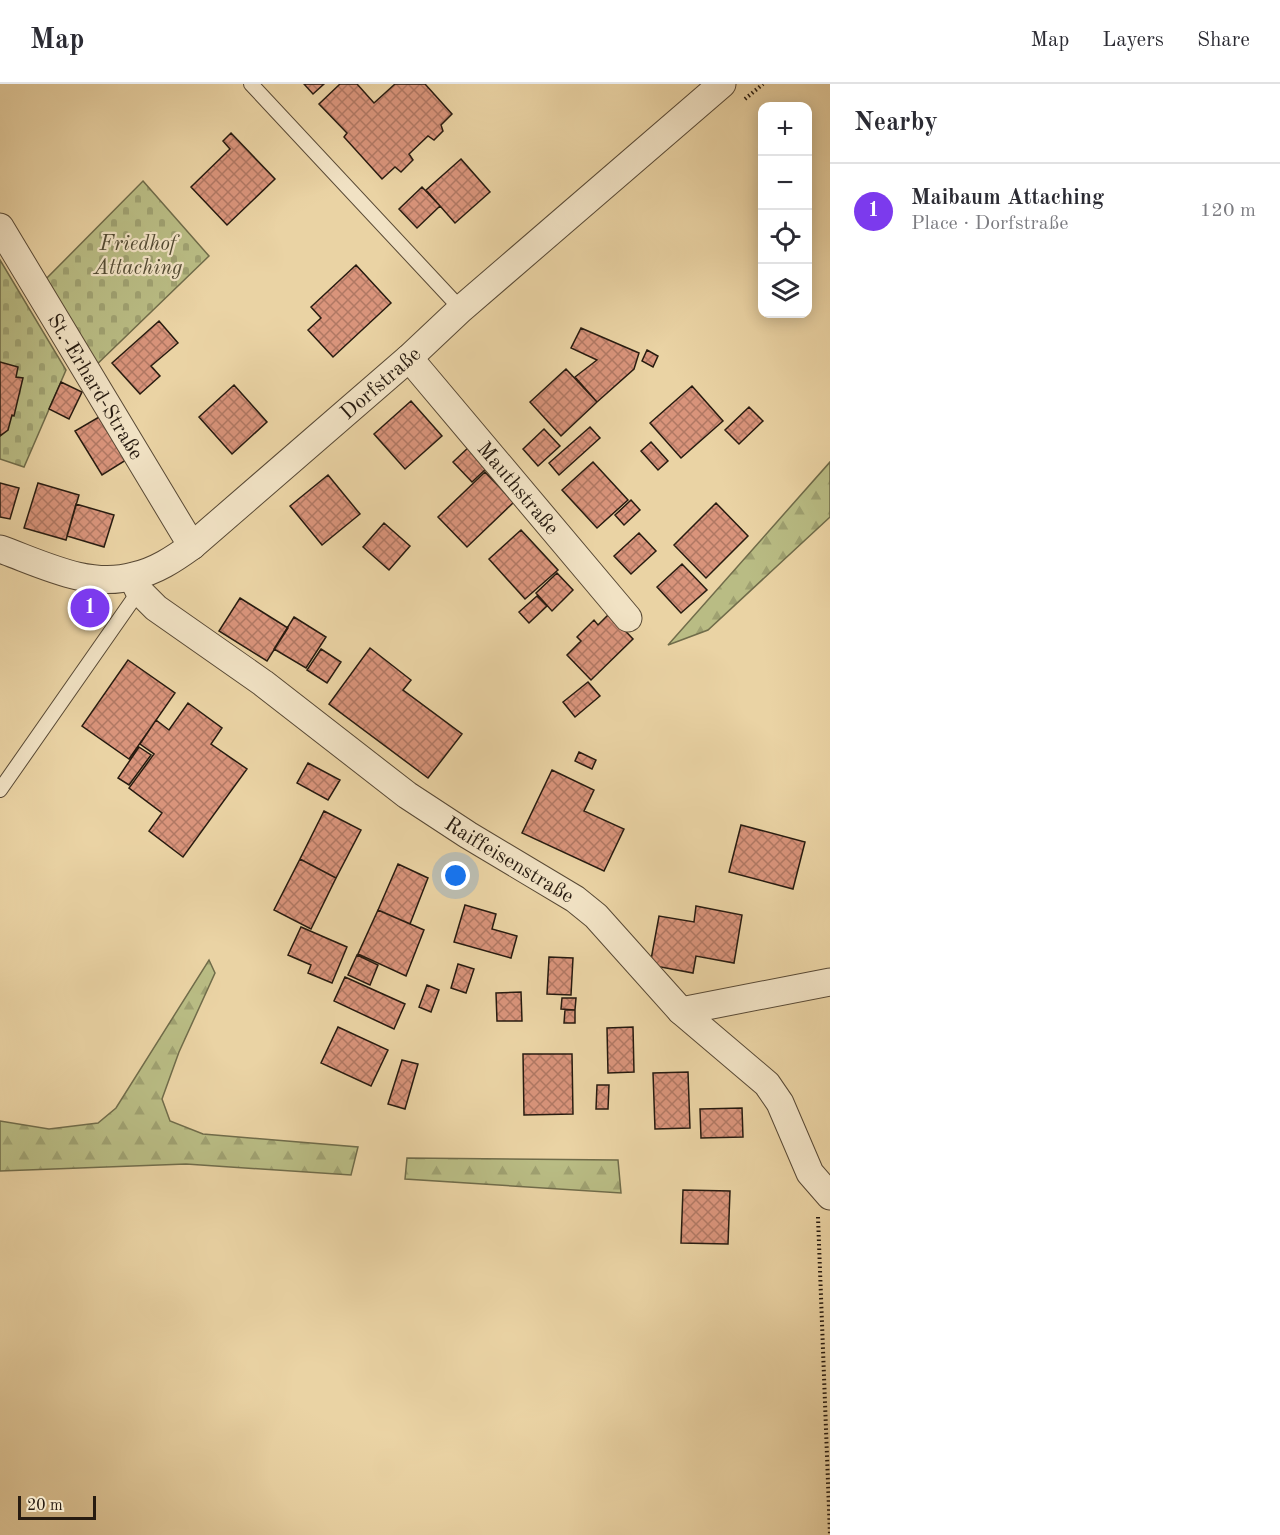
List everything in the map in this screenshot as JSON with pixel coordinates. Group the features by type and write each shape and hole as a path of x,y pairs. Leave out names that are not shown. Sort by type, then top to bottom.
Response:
{"street":[{"name":"Dorfstraße","path":"0,549 67,574 135,584 192,546 461,309 722,84"},
{"name":"St.-Erhard-Straße","path":"0,226 192,546"},
{"name":"Mauthstraße","path":"409,357 628,618"},
{"name":"Raiffeisenstraße","path":"135,584 156,608 263,682 438,817 586,907 681,1011 774,1093 810,1173 824,1190"},
{"path":"681,1011 830,982"}],"lane":[{"path":"251,84 461,309"},
{"path":"0,790 135,584"}],"path":[{"path":"824,1190 830,1535"}],"green space":[{"name":"Friedhof Attaching","path":"143,181 209,256 91,370 42,283"},
{"path":"0,260 66,370 24,467 0,459"},
{"path":"830,462 830,517 708,630 668,645"},
{"path":"209,960 215,973 179,1052 162,1099 170,1121 203,1134 358,1147 351,1175 186,1164 0,1171 0,1121 49,1129 98,1123 116,1108"},
{"path":"407,1158 618,1160 621,1193 405,1179"}],"building":[{"path":"304,84 324,84 313,94"},
{"path":"340,84 357,84 374,103 395,84 425,84 452,114 441,125 443,131 434,140 428,136 409,154 413,160 401,172 395,167 382,179 344,137 347,133 319,104"},
{"path":"231,133 275,179 227,225 191,187 230,149 223,141"},
{"path":"461,159 490,192 455,223 426,190"},
{"path":"422,187 440,206 417,228 399,209"},
{"path":"356,265 391,303 333,357 308,330 321,318 311,307"},
{"path":"159,321 178,343 151,366 160,376 140,394 112,363"},
{"path":"581,328 639,353 634,369 597,402 575,377 597,360 571,348"},
{"path":"647,350 658,356 653,367 642,361"},
{"path":"0,362 18,367 16,377 23,378 14,416 12,415 8,430 0,436"},
{"path":"566,369 597,402 561,436 530,402"},
{"path":"61,382 82,392 69,419 49,409"},
{"path":"234,385 267,422 232,454 199,417"},
{"path":"692,386 723,421 681,458 650,423"},
{"path":"411,401 442,436 405,469 374,434"},
{"path":"749,407 763,421 739,444 725,430"},
{"path":"99,417 126,460 102,475 75,431"},
{"path":"590,427 600,438 559,475 549,463"},
{"path":"544,429 560,446 538,466 523,449"},
{"path":"651,442 668,461 658,470 641,451"},
{"path":"470,446 489,466 472,482 453,462"},
{"path":"593,462 628,500 597,528 562,490"},
{"path":"485,472 514,502 467,547 438,517"},
{"path":"328,475 360,514 322,545 290,506"},
{"path":"0,483 19,488 10,519 0,517"},
{"path":"38,483 79,495 66,540 24,528"},
{"path":"631,500 640,510 624,525 615,515"},
{"path":"716,503 748,536 706,578 674,545"},
{"path":"76,504 114,515 104,547 67,536"},
{"path":"384,523 410,546 389,570 363,547"},
{"path":"521,530 558,570 525,599 489,559"},
{"path":"639,533 656,551 631,574 614,556"},
{"path":"682,564 707,590 681,613 657,587"},
{"path":"557,573 573,590 552,611 536,593"},
{"path":"537,596 547,606 529,623 519,612"},
{"path":"240,598 288,628 267,661 219,631"},
{"path":"609,614 633,639 591,680 567,655 581,641 577,637 594,620 598,625"},
{"path":"294,617 326,637 306,668 274,649"},
{"path":"370,648 411,680 403,690 462,734 428,778 329,704"},
{"path":"321,649 341,662 327,683 307,670"},
{"path":"128,660 175,693 129,759 82,726"},
{"path":"588,682 600,696 575,717 563,702"},
{"path":"188,703 222,728 211,744 247,769 183,857 149,831 162,813 129,788 154,754 140,744 156,720 169,730"},
{"path":"139,747 151,755 129,785 118,778"},
{"path":"579,752 596,760 592,769 575,761"},
{"path":"308,763 340,780 328,800 297,783"},
{"path":"552,770 594,790 584,811 624,829 604,871 522,833"},
{"path":"324,811 361,830 336,878 300,859"},
{"path":"741,825 805,842 793,889 729,872"},
{"path":"300,859 336,878 311,929 274,910"},
{"path":"398,864 428,878 410,924 378,910"},
{"path":"465,905 496,914 492,929 517,936 511,958 454,942"},
{"path":"696,906 742,915 734,963 696,956 693,973 650,965 659,916 694,922"},
{"path":"378,910 424,930 406,976 358,954"},
{"path":"301,927 347,947 332,983 308,973 311,965 288,955"},
{"path":"357,955 378,965 370,985 348,975"},
{"path":"549,957 573,958 571,995 547,994"},
{"path":"458,964 474,969 466,993 451,988"},
{"path":"345,977 405,1004 394,1029 334,1001"},
{"path":"427,985 439,990 431,1012 419,1007"},
{"path":"521,992 522,1021 497,1021 496,993"},
{"path":"562,998 576,998 575,1010 561,1009"},
{"path":"565,1010 575,1010 575,1023 564,1023"},
{"path":"338,1027 388,1050 371,1086 321,1063"},
{"path":"633,1027 634,1072 608,1073 607,1028"},
{"path":"523,1054 572,1054 573,1114 524,1115"},
{"path":"402,1060 418,1064 405,1109 388,1104"},
{"path":"688,1072 690,1128 655,1129 653,1073"},
{"path":"597,1085 609,1085 608,1109 596,1109"},
{"path":"742,1108 743,1137 701,1138 700,1109"},
{"path":"683,1190 730,1191 728,1244 681,1243"}],"place":[{"name":"Maibaum Attaching","path":"90,608"}]}
